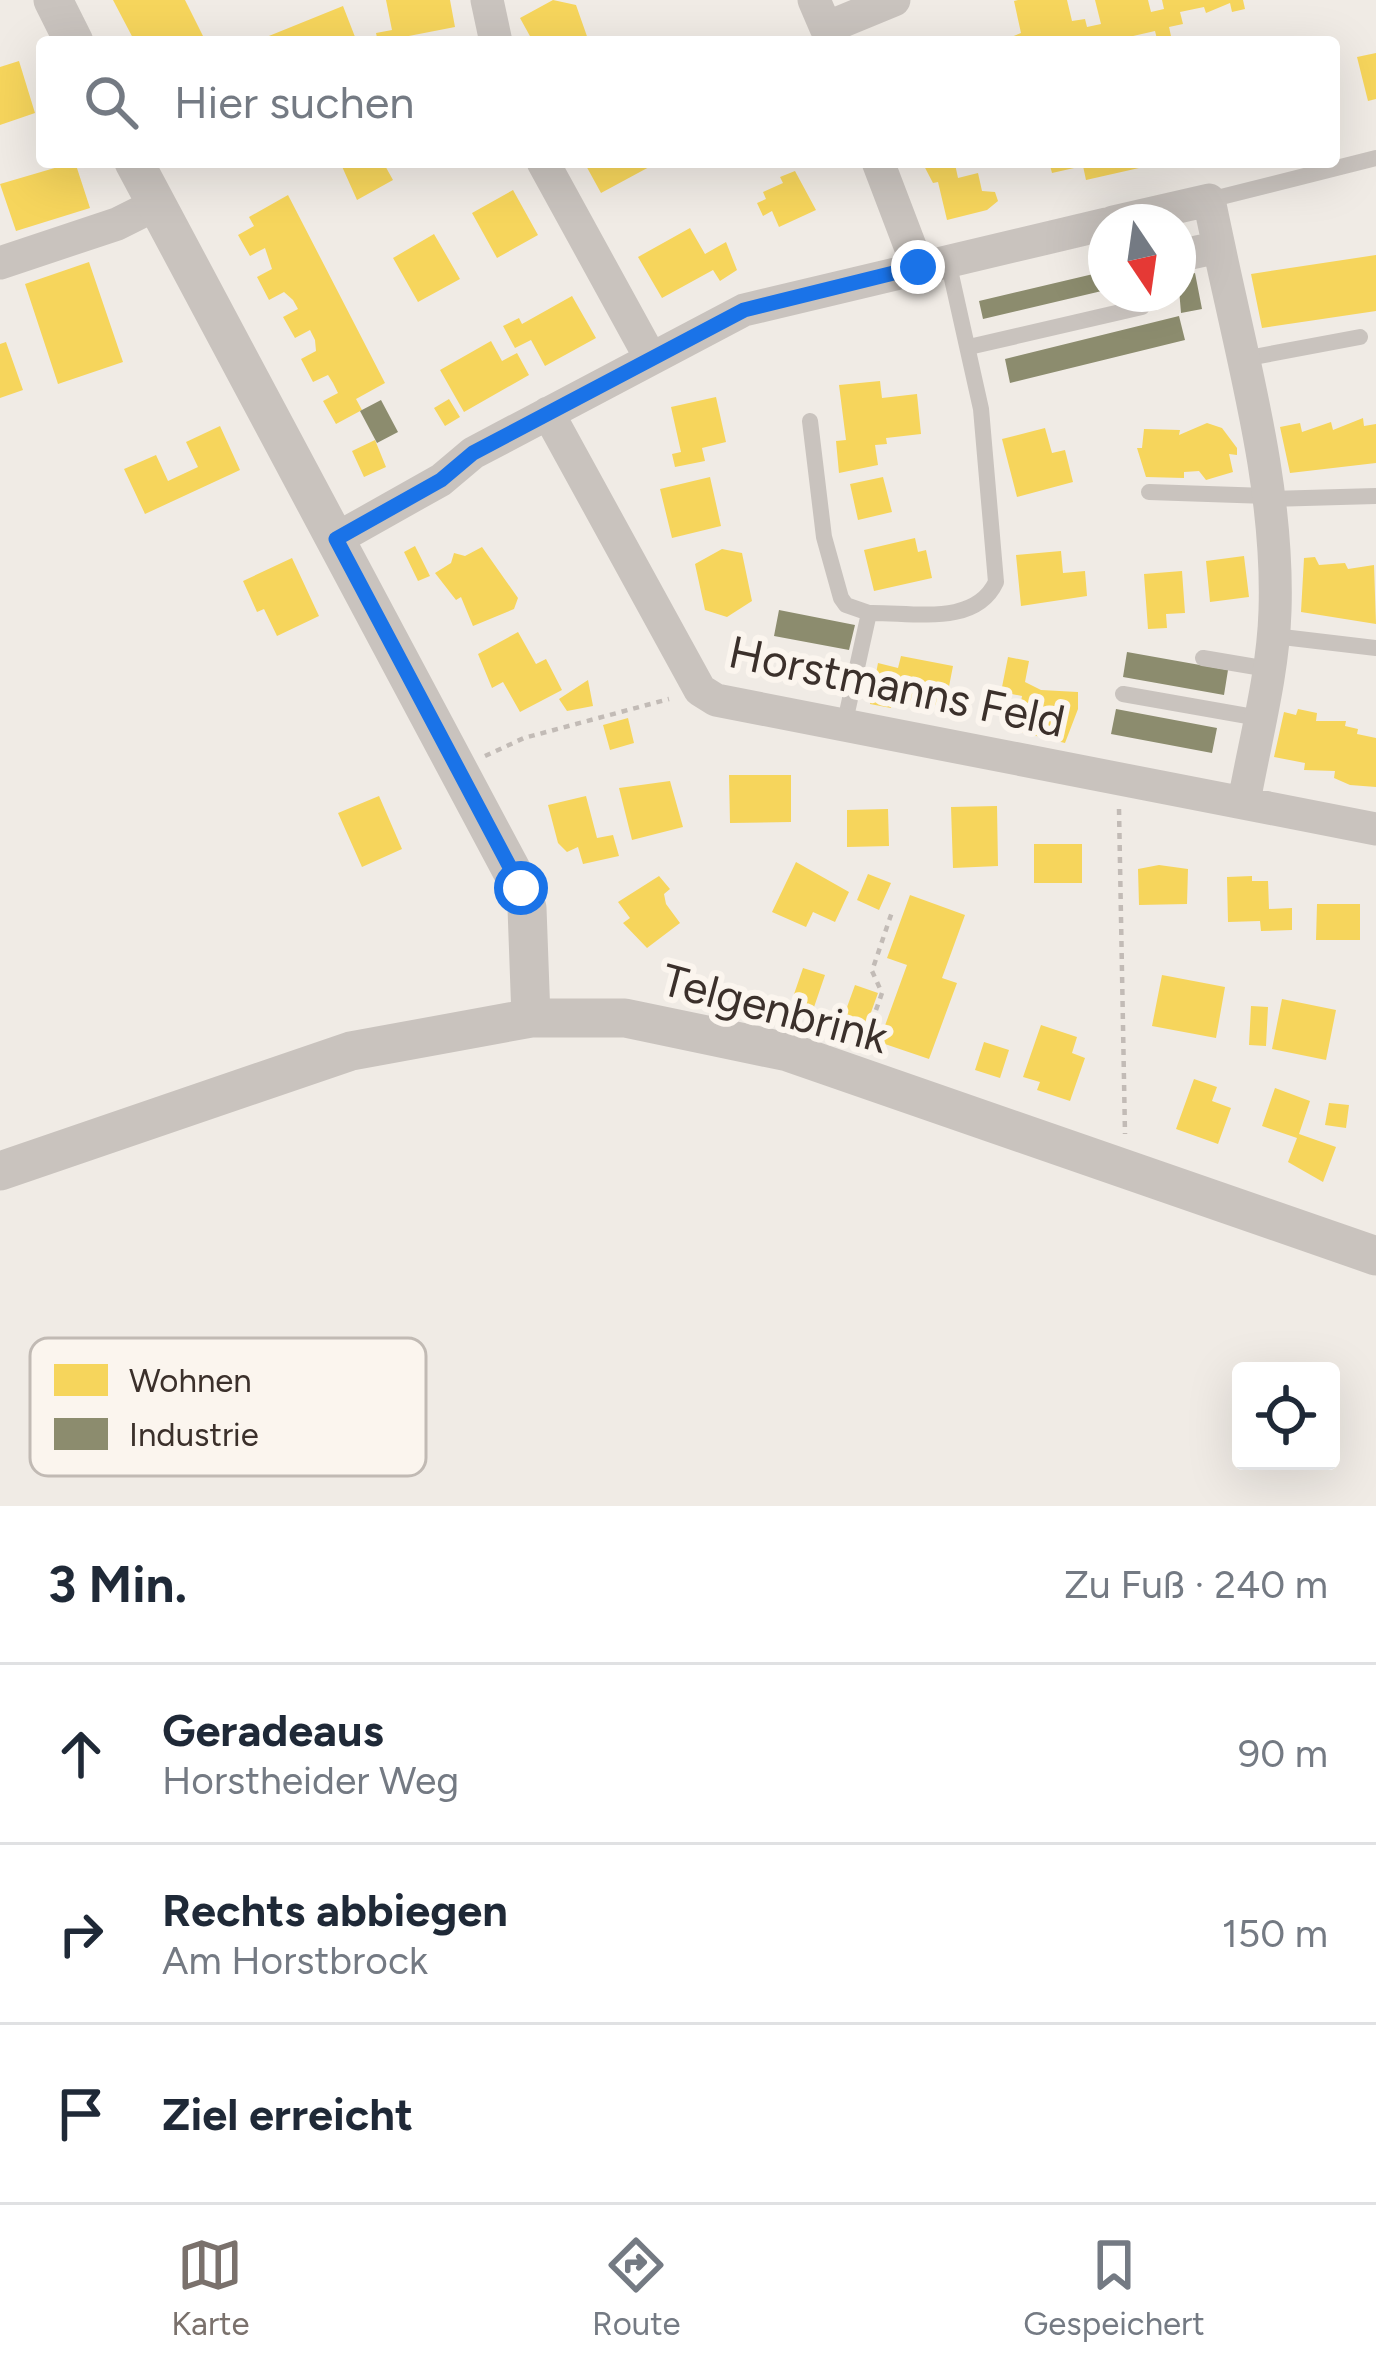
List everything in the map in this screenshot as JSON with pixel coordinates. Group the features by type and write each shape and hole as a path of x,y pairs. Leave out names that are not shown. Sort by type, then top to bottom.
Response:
{"street":[{"path":"53,0 71,36"},
{"path":"487,0 495,36"},
{"path":"824,23 893,0"},
{"path":"137,168 458,769 527,908 531,1018"},
{"path":"546,168 650,357"},
{"path":"881,168 933,263"},
{"path":"1191,204 1208,200 1268,497 1271,653 1244,802"},
{"path":"0,263 117,224 157,204"},
{"path":"336,539 548,413 744,310 1088,228"},
{"path":"1196,252 1219,247"},
{"name":"Horstmanns Feld","path":"548,413 700,690 716,700 1376,829"},
{"name":"Telgenbrink","path":"0,1171 351,1051 531,1018 625,1018 723,1035 853,1075 1376,1256"}],"lane":[{"path":"1340,167 1376,158"},
{"path":"1208,200 1336,168"},
{"path":"810,421 824,537 846,605 868,613 970,611 987,602 996,582 981,409 969,347 933,263"},
{"path":"969,347 1120,312"},
{"path":"1243,359 1360,337"},
{"path":"1149,492 1376,496"},
{"path":"844,726 868,613"},
{"path":"1203,658 1376,649"},
{"path":"1123,694 1259,718"}],"path":[{"path":"458,769 524,738 700,690"},
{"path":"1118,780 1126,1168"},
{"path":"853,1075 882,993 872,971 893,909"}],"building: Wohnen":[{"path":"113,0 185,0 203,36 132,36"},
{"path":"386,0 450,0 455,27 409,36 377,36 392,30"},
{"path":"553,0 576,5 587,36 530,36 520,18"},
{"path":"1067,0 1072,21 1085,19 1087,27 1101,24 1095,0 1148,0 1151,12 1164,9 1162,0 1243,0 1245,9 1232,12 1230,3 1206,13 1204,7 1180,12 1183,24 1169,27 1171,36 1156,36 1155,31 1133,36 1014,36 1021,33 1014,1"},
{"path":"343,6 355,36 269,36"},
{"path":"1376,53 1376,99 1368,101 1357,57"},
{"path":"19,61 35,113 0,125 0,67"},
{"path":"55,168 77,168 90,208 16,231 0,184"},
{"path":"343,168 386,168 393,180 357,200"},
{"path":"587,168 647,168 601,193"},
{"path":"925,168 956,168 958,178 978,173 982,191 995,192 998,201 987,210 947,220 938,182 933,183"},
{"path":"1083,168 1139,168 1086,180"},
{"path":"795,171 816,210 779,227 772,211 763,216 757,203 766,199 763,192 783,183 780,177"},
{"path":"513,190 538,235 497,258 472,213"},
{"path":"288,195 385,383 356,399 362,410 336,424 323,401 338,393 333,383 328,375 313,382 301,359 316,351 310,330 295,338 283,317 298,309 293,300 284,292 269,300 257,277 272,269 265,248 250,256 238,235 254,226 249,217"},
{"path":"690,228 705,254 726,242 737,270 720,281 713,270 662,298 638,257"},
{"path":"434,234 460,279 418,302 393,258"},
{"path":"1376,255 1376,311 1262,328 1251,274"},
{"path":"89,262 123,362 58,384 25,284"},
{"path":"572,296 596,338 545,366 531,340 515,348 503,326 519,318 522,324"},
{"path":"491,341 502,361 517,353 529,375 464,412 440,370"},
{"path":"6,342 23,390 0,398 0,344"},
{"path":"880,381 882,398 917,394 921,434 886,438 887,444 875,445 878,465 839,473 836,441 846,440 839,385"},
{"path":"716,397 726,442 702,448 705,461 675,467 672,454 681,452 671,407"},
{"path":"449,399 460,417 445,426 434,408"},
{"path":"1363,418 1364,426 1376,424 1376,463 1290,473 1280,427 1300,423 1302,432 1331,422 1333,430"},
{"path":"1207,423 1222,428 1237,448 1237,455 1229,454 1233,472 1206,480 1199,471 1184,472 1184,478 1146,477 1137,448 1142,448 1144,429 1180,430 1179,435"},
{"path":"220,426 240,470 145,514 124,469 156,455 168,481 198,467 186,442"},
{"path":"1045,428 1052,453 1065,450 1073,482 1017,497 1002,439"},
{"path":"375,440 386,467 364,477 352,451"},
{"path":"710,477 721,526 672,538 660,489"},
{"path":"883,477 892,512 858,520 850,484"},
{"path":"915,538 918,552 926,550 932,578 874,591 864,550"},
{"path":"415,546 430,576 418,581 404,552"},
{"path":"482,547 518,598 514,609 473,626 461,597 456,600 435,573 451,563 454,553 465,556"},
{"path":"722,549 742,553 752,601 727,617 705,610 695,564"},
{"path":"1061,551 1063,573 1085,571 1087,596 1021,606 1016,555"},
{"path":"1244,556 1249,597 1210,602 1206,561"},
{"path":"1315,557 1319,565 1345,563 1348,569 1374,565 1376,624 1301,612 1304,558"},
{"path":"292,558 319,616 277,636 264,609 257,612 243,581"},
{"path":"1182,571 1185,613 1166,614 1167,628 1148,629 1144,574"},
{"path":"518,632 536,664 546,659 562,690 520,712 503,682 492,688 478,654"},
{"path":"901,656 953,666 945,707 893,697 891,708 870,704 878,663 898,668"},
{"path":"1008,657 1029,661 1025,682 1041,690 1078,692 1078,709 1065,743 1016,731 1022,696 1001,692"},
{"path":"588,680 593,706 567,711 559,699"},
{"path":"1298,709 1317,713 1316,721 1346,721 1345,726 1358,729 1357,734 1376,738 1376,787 1350,785 1334,778 1335,771 1304,770 1305,763 1274,757 1284,712 1296,715"},
{"path":"628,718 634,743 610,750 603,725"},
{"path":"729,775 791,775 791,822 730,823"},
{"path":"670,781 683,827 632,840 619,788"},
{"path":"379,796 402,849 362,867 338,813"},
{"path":"586,796 597,838 613,835 619,856 583,864 578,847 567,852 558,843 548,805"},
{"path":"997,806 998,866 953,868 951,807"},
{"path":"888,809 889,846 847,847 847,810"},
{"path":"1034,844 1082,844 1082,883 1034,883"},
{"path":"796,862 849,892 835,922 813,912 806,927 772,912"},
{"path":"1159,865 1188,869 1187,904 1139,905 1138,869"},
{"path":"868,874 891,883 879,910 857,900"},
{"path":"659,876 670,889 664,894 666,904 680,923 647,948 623,923 630,918 618,902"},
{"path":"1252,876 1252,881 1268,881 1269,909 1292,908 1292,930 1261,931 1260,921 1228,922 1227,877"},
{"path":"910,895 965,915 942,978 957,983 929,1059 879,1042 907,965 887,958"},
{"path":"1317,904 1360,904 1360,940 1316,940"},
{"path":"803,968 825,975 813,1010 791,1003"},
{"path":"1162,975 1225,987 1216,1038 1152,1026"},
{"path":"855,985 878,993 865,1029 842,1021"},
{"path":"1282,999 1336,1010 1326,1060 1272,1049"},
{"path":"1251,1006 1268,1007 1266,1046 1249,1045"},
{"path":"1041,1025 1077,1037 1072,1053 1085,1058 1070,1101 1037,1090 1040,1082 1023,1077"},
{"path":"984,1042 1009,1050 1000,1078 975,1070"},
{"path":"1194,1079 1217,1087 1212,1101 1231,1108 1218,1144 1176,1129"},
{"path":"1275,1088 1310,1101 1299,1134 1336,1147 1323,1182 1288,1162 1297,1138 1262,1126"},
{"path":"1329,1103 1349,1105 1346,1128 1325,1125"}],"building: Industrie":[{"path":"1088,275 1088,294 983,319 979,301"},
{"path":"1196,278 1202,309 1196,310"},
{"path":"1179,316 1185,340 1010,383 1005,359"},
{"path":"381,400 398,432 377,443 360,411"},
{"path":"779,610 855,625 849,650 774,636"},
{"path":"1127,652 1228,670 1224,695 1123,677"},
{"path":"1116,709 1217,728 1212,753 1111,734"}],"route":[{"path":"521,888 336,539 441,480 473,453 744,310 918,267"}]}
